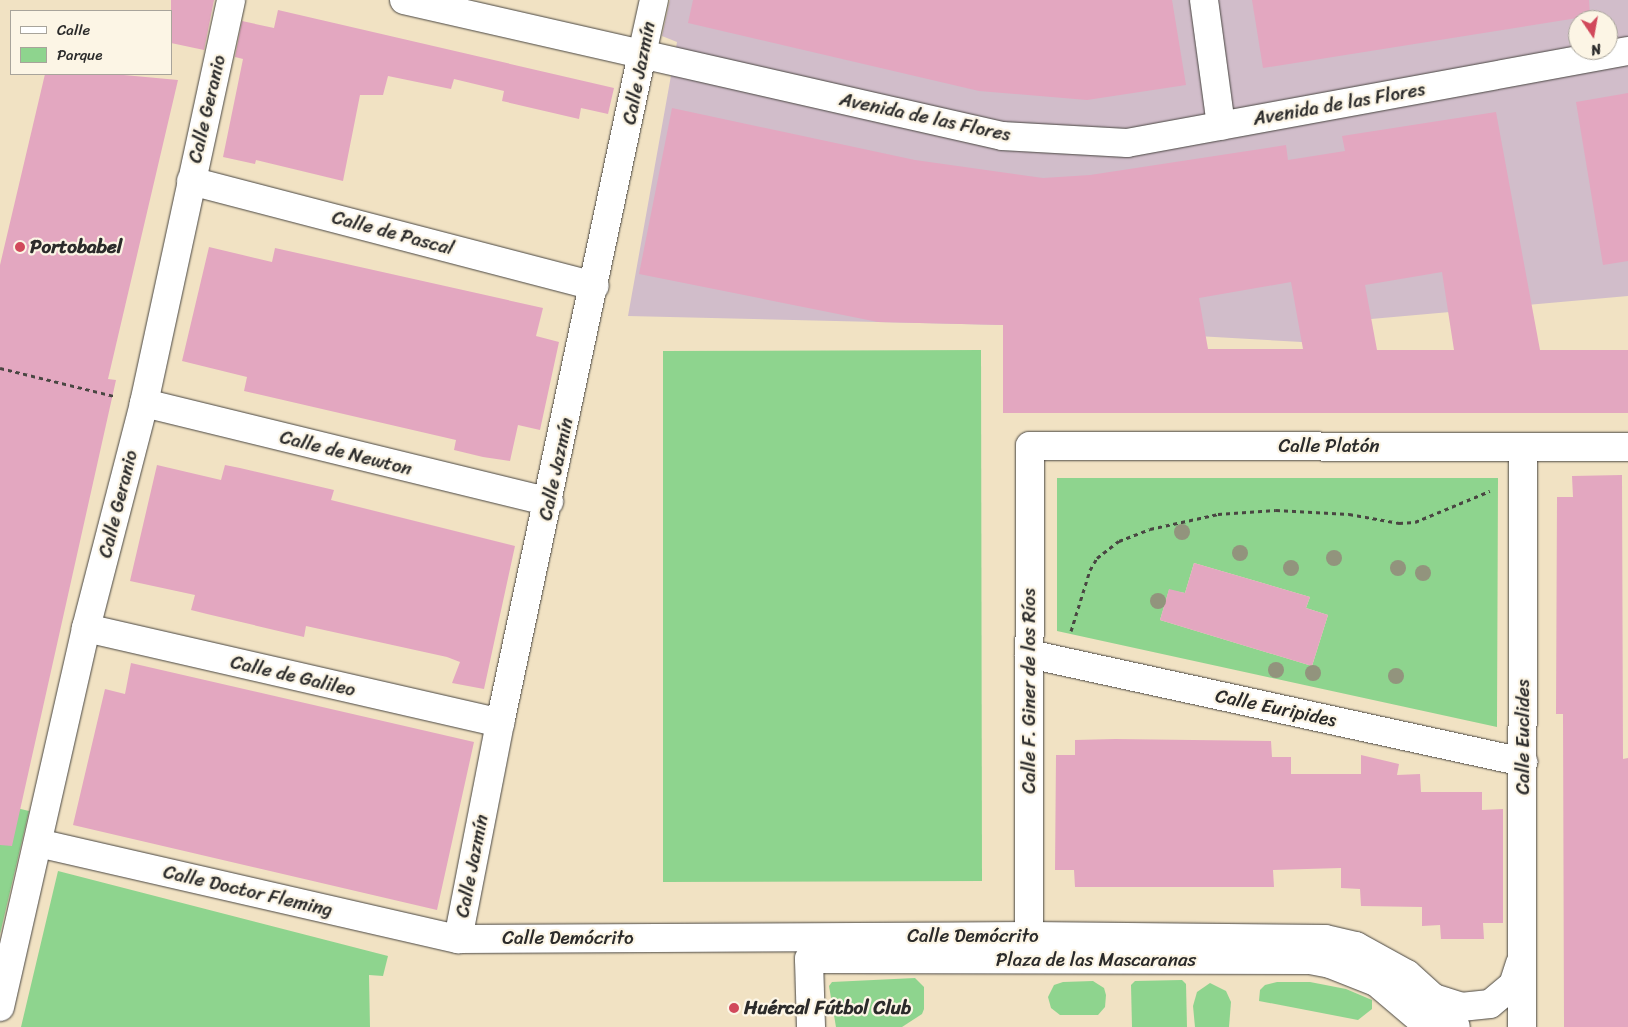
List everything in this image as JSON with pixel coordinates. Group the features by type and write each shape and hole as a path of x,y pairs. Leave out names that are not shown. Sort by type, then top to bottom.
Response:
{"street":[{"name":"Calle Geranio","path":"0,1007 86,628 144,403 231,0"},
{"name":"Avenida de las Flores","path":"404,0 442,4 642,54 1002,136 1127,143 1628,51"},
{"name":"Calle Jazmín","path":"458,939 500,723 549,502 654,0"},
{"path":"1204,0 1221,126"},
{"name":"Calle de Pascal","path":"191,181 595,286"},
{"name":"Calle de Newton","path":"144,403 549,502"},
{"name":"Calle Platón","path":"1030,446 1628,446"},
{"name":"Calle F. Giner de los Ríos","path":"1029,936 1030,446"},
{"name":"Calle Euclides","path":"1522,1027 1523,446"},
{"name":"Calle de Galileo","path":"86,628 500,723"},
{"name":"Calle Euripides","path":"1029,654 1523,762"},
{"name":"Calle Doctor Fleming","path":"38,843 458,939"},
{"name":"Calle Demócrito","path":"458,939 1029,936 1325,938 1384,959 1434,998 1456,1027"},
{"path":"1434,998 1461,1007 1490,1004 1513,985 1522,948"},
{"name":"Plaza de las Mascaranas","path":"811,1027 809,959 1310,960 1330,964 1376,982 1429,1027"}],"path":[{"path":"0,368 144,403"},
{"path":"1070,633 1090,570 1097,558 1119,541 1141,532 1218,514 1276,510 1348,514 1399,523 1415,522 1498,487"}],"shaded area":[{"path":"670,0 1628,0 1628,296 1371,319 1302,342 1003,325 628,316 677,42 662,36"}],"green space":[{"path":"981,350 982,881 663,882 663,351"},
{"path":"1057,478 1498,478 1497,727 1057,631","holes":["1194,563 1310,597 1306,608 1328,615 1312,666 1160,620 1169,590 1185,593"]},
{"path":"0,804 29,811 0,934"},
{"path":"58,871 388,956 383,976 369,975 370,1027 21,1027"},
{"path":"915,978 924,987 924,1009 922,1014 902,1027 836,1027 829,986 832,982"},
{"path":"1182,980 1186,984 1187,1027 1132,1027 1131,985 1135,981"},
{"path":"1093,981 1104,988 1106,995 1105,1007 1098,1015 1060,1015 1051,1008 1048,997 1054,985 1063,982"},
{"path":"1277,982 1310,982 1346,989 1372,1000 1372,1009 1358,1020 1259,1001 1260,990 1265,985"},
{"path":"1210,983 1226,991 1231,1002 1229,1027 1195,1027 1193,1006 1197,992"}],"building":[{"path":"171,0 214,0 204,50 172,43"},
{"path":"693,0 1172,0 1186,85 1087,100 979,91 688,23"},
{"path":"1252,0 1589,0 1590,10 1568,10 1568,19 1263,68"},
{"path":"278,10 614,88 608,114 581,108 579,119 502,101 504,91 454,79 451,89 388,76 383,95 360,95 343,181 256,160 255,164 223,157 243,59 235,57 242,21 274,28"},
{"path":"45,75 124,75 178,80 108,379 116,380 12,846 0,845 0,265"},
{"path":"1628,93 1628,261 1603,265 1576,102"},
{"path":"672,108 915,160 1043,178 1090,175 1286,145 1288,160 1345,151 1342,136 1496,112 1540,350 1628,350 1628,413 1003,413 1003,325 878,322 639,274","holes":["1442,272 1454,350 1377,350 1365,285","1291,282 1303,349 1208,349 1199,298"]},
{"path":"209,247 272,262 275,248 543,308 536,336 559,342 540,430 518,425 510,461 483,457 454,450 456,440 244,391 247,377 182,361"},
{"path":"157,465 221,480 225,465 240,468 334,490 331,500 515,546 484,689 452,683 460,662 447,657 306,626 304,637 207,614 191,610 195,595 130,581"},
{"path":"1622,475 1623,759 1628,758 1628,1027 1564,1027 1563,714 1556,714 1557,497 1573,497 1572,476"},
{"path":"1194,563 1310,597 1306,608 1328,615 1312,666 1160,620 1169,589 1185,593"},
{"path":"131,663 474,742 437,910 73,825 105,689 125,694"},
{"path":"1075,740 1271,741 1272,757 1291,757 1291,774 1361,774 1361,755 1399,764 1397,775 1420,774 1421,792 1482,792 1482,810 1503,809 1503,923 1483,923 1484,939 1441,939 1440,925 1422,926 1422,907 1361,906 1360,889 1341,888 1341,868 1273,870 1274,887 1075,887 1074,870 1055,870 1056,755 1075,755"}],"place":[{"name":"Portobabel","path":"20,247"},
{"name":"Huércal Fútbol Club","path":"734,1008"}]}
